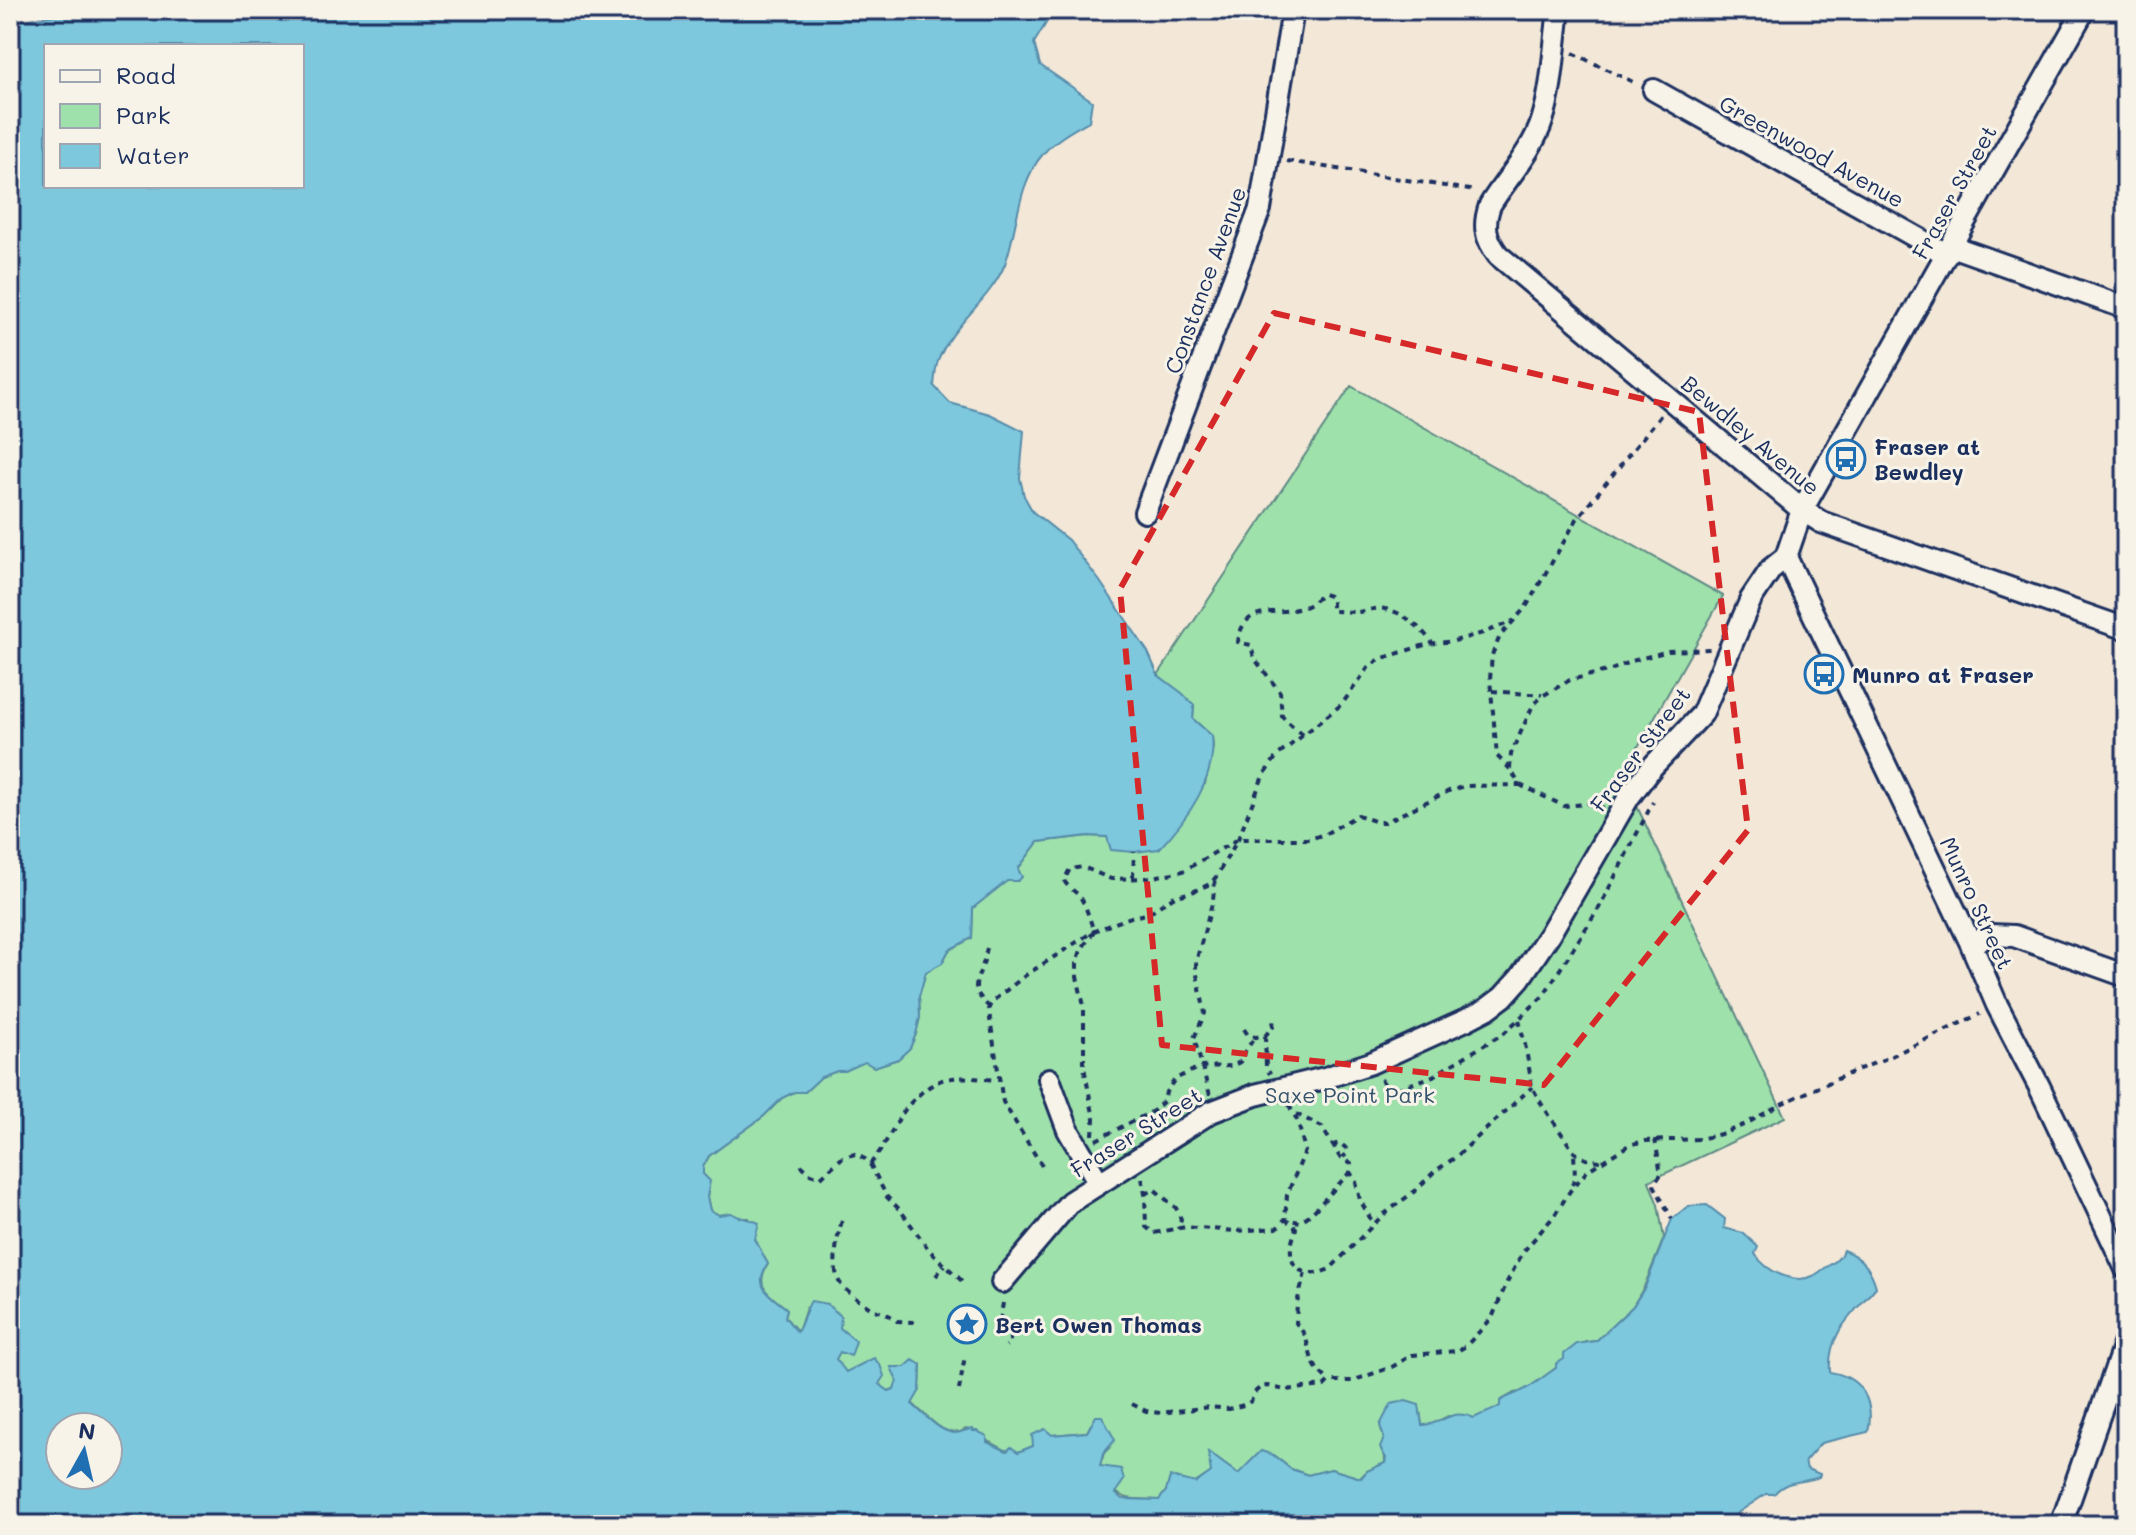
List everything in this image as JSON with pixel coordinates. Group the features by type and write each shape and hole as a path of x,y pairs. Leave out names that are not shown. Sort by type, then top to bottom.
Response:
{"street":[{"name":"Constance Avenue","path":"1145,512 1260,209 1293,10"},
{"path":"1497,195 1542,122 1559,10"},
{"name":"Fraser Street","path":"1002,1282 1070,1202 1215,1110 1243,1099 1371,1063 1487,1009 1520,978 1549,935 1629,797 1652,767 1702,714 1744,613 1760,583 1786,557 1802,510 2084,10"},
{"name":"Greenwood Avenue","path":"1654,90 1948,250 2126,308"},
{"name":"Bewdley Avenue","path":"1497,195 1487,215 1486,231 1498,255 1802,510 1821,522 2126,629"},
{"name":"Munro Street","path":"1786,557 1971,944 1997,1005 2126,1269"},
{"path":"1971,944 1991,935 2014,936 2126,976"},
{"path":"1049,1079 1068,1130 1099,1183"},
{"path":"2061,1525 2126,1339"}],"path":[{"path":"10,14 32,10"},
{"path":"1554,44 1629,82 1654,90"},
{"path":"1269,158 1497,195"},
{"path":"1520,785 1497,756 1490,679 1492,655 1500,636 1542,583 1577,519 1672,400"},
{"path":"1302,735 1282,716 1280,692 1254,658 1251,645 1238,642 1241,629 1248,620 1267,611 1304,608 1323,594 1332,600 1332,611 1386,609 1395,613 1425,632 1433,644"},
{"path":"989,1007 1008,988 1094,931 1147,914 1173,897 1210,884 1238,839 1263,776 1277,756 1342,704 1368,668 1380,659 1469,637 1513,621"},
{"path":"1510,769 1511,754 1533,705 1570,680 1668,651 1729,649"},
{"path":"1492,691 1544,695"},
{"path":"1094,931 1082,900 1066,886 1064,880 1070,869 1083,867 1111,879 1148,878 1183,871 1238,839 1309,839 1325,834 1358,815 1385,822 1451,790 1466,786 1520,785 1564,806 1596,803 1617,817"},
{"path":"1133,878 1134,852"},
{"path":"1215,1110 1194,1038 1205,1013 1196,962 1216,877"},
{"path":"1094,931 1081,950 1077,963 1084,1006 1084,1067 1094,1119 1094,1142 1153,1111 1164,1101 1175,1079 1200,1067 1232,1066 1240,1062 1255,1037"},
{"path":"987,948 975,981 975,990 989,1007 1003,1102 1042,1166"},
{"path":"1305,1273 1297,1303 1296,1323 1305,1335 1317,1369 1329,1381 1352,1381 1392,1367 1412,1355 1457,1351 1466,1346 1492,1318 1523,1252 1588,1170 1602,1161 1629,1145 1655,1139 1699,1139 1721,1134 1997,1005"},
{"path":"1137,1157 1145,1194 1145,1222 1149,1231 1160,1233 1185,1227 1236,1231 1277,1228 1285,1219 1287,1195 1305,1151 1294,1113 1266,1067 1265,1036 1273,1026 1274,1016"},
{"path":"1519,1020 1532,1087 1574,1152 1586,1159 1602,1161"},
{"path":"1244,1029 1248,1035 1265,1036"},
{"path":"870,1164 882,1150 899,1118 919,1094 943,1080 998,1080"},
{"path":"1285,1219 1296,1228 1291,1248 1295,1266 1305,1273 1330,1269 1383,1215 1456,1157 1532,1087"},
{"path":"1285,1219 1300,1222 1312,1213 1350,1172 1351,1164 1334,1148 1322,1127 1294,1113"},
{"path":"1655,1139 1661,1174 1654,1185 1672,1219"},
{"path":"1334,1148 1336,1144 1344,1145 1347,1154 1342,1158"},
{"path":"1570,1191 1575,1178 1574,1152"},
{"path":"801,1165 811,1174 821,1177 843,1157 861,1156 870,1164 887,1197 929,1250 962,1281"},
{"path":"1350,1172 1360,1200 1374,1225"},
{"path":"1145,1194 1154,1189 1176,1208 1181,1219 1178,1229"},
{"path":"842,1221 836,1242 836,1275 840,1283 869,1307 890,1314 897,1321 913,1322 914,1315"},
{"path":"936,1276 945,1265"},
{"path":"1003,1303 1000,1321 1011,1338 1006,1346"},
{"path":"959,1390 965,1356"},
{"path":"1132,1404 1160,1413 1210,1407 1229,1409 1247,1404 1261,1387 1285,1390 1324,1386 1329,1381"}],"highlighted area":[{"path":"1274,313 1699,412 1748,830 1544,1085 1162,1045 1120,589"}],"green space":[{"name":"Saxe Point Park","path":"1351,386 1723,596 1622,775 1785,1117 1649,1181 1658,1205 1664,1238 1633,1306 1596,1341 1585,1342 1530,1387 1500,1401 1500,1406 1489,1413 1474,1418 1448,1416 1428,1426 1422,1425 1420,1411 1380,1425 1385,1463 1367,1471 1360,1478 1331,1469 1308,1475 1291,1469 1273,1455 1238,1474 1209,1453 1212,1472 1195,1483 1170,1478 1159,1500 1127,1498 1112,1487 1100,1466 1104,1453 1110,1447 1090,1426 1087,1432 1051,1435 1018,1452 1007,1451 966,1429 959,1432 944,1430 912,1403 920,1390 921,1365 888,1391 878,1383 846,1372 835,1360 847,1336 840,1328 806,1308 798,1332 785,1317 787,1309 763,1285 768,1264 758,1249 749,1218 740,1218 731,1213 719,1215 710,1210 707,1197 709,1181 703,1174 703,1167 709,1156 764,1116 782,1098 794,1092 805,1092 821,1077 845,1071 865,1061 874,1067 898,1059 910,1048 920,1017 919,996 926,971 942,963 949,950 972,938 973,908 1018,869 1038,842 1107,837 1205,784 1213,747 1212,736 1193,719 1194,705 1158,675"}],"water":[{"path":"87,10 1054,10 1034,43 1040,65 1092,101 1089,121 1053,144 1034,166 1023,192 1005,264 990,290 944,348 937,364 934,386 950,403 990,414 1024,431 1020,478 1024,496 1033,512 1068,540 1099,580 1148,652 1158,675 1194,705 1193,719 1212,736 1210,768 1198,797 1180,825 1159,849 1134,852 1111,850 1107,837 1038,842 1018,869 1022,877 1018,881 1007,881 973,908 972,938 949,950 942,963 926,972 919,996 920,1017 910,1048 898,1059 874,1067 865,1062 821,1077 805,1092 794,1092 782,1098 764,1116 709,1156 703,1174 710,1181 707,1197 710,1210 719,1215 731,1213 759,1223 755,1239 768,1264 762,1285 787,1309 785,1317 797,1332 811,1301 827,1304 841,1316 840,1328 856,1341 851,1356 840,1352 836,1359 846,1372 874,1358 884,1376 879,1384 889,1391 894,1389 897,1381 891,1367 905,1367 913,1360 921,1365 920,1390 912,1404 944,1430 955,1433 973,1429 987,1436 987,1442 1007,1451 1011,1447 1018,1452 1033,1446 1032,1435 1045,1429 1052,1435 1087,1432 1096,1416 1102,1416 1115,1440 1103,1454 1100,1466 1121,1469 1124,1480 1115,1493 1122,1499 1159,1500 1166,1491 1170,1477 1196,1483 1211,1472 1208,1452 1238,1474 1261,1451 1308,1475 1331,1469 1361,1478 1367,1471 1385,1463 1386,1458 1380,1448 1384,1438 1380,1425 1391,1404 1406,1401 1419,1405 1422,1425 1459,1415 1474,1418 1500,1406 1500,1401 1526,1389 1556,1368 1556,1364 1564,1359 1564,1354 1577,1344 1596,1341 1633,1306 1645,1287 1672,1219 1688,1206 1707,1205 1725,1219 1724,1228 1743,1233 1758,1247 1755,1254 1760,1260 1781,1275 1797,1279 1813,1276 1836,1261 1843,1250 1864,1264 1876,1287 1843,1325 1830,1358 1830,1372 1850,1379 1864,1393 1870,1411 1868,1432 1821,1443 1805,1461 1807,1469 1820,1474 1819,1477 1790,1483 1774,1494 1766,1494 1739,1512 1727,1525 10,1525 10,22"}],"place":[{"name":"Fraser at Bewdley","path":"1846,459"},
{"name":"Munro at Fraser","path":"1824,674"},
{"name":"Bert Owen Thomas","path":"967,1324"}]}
